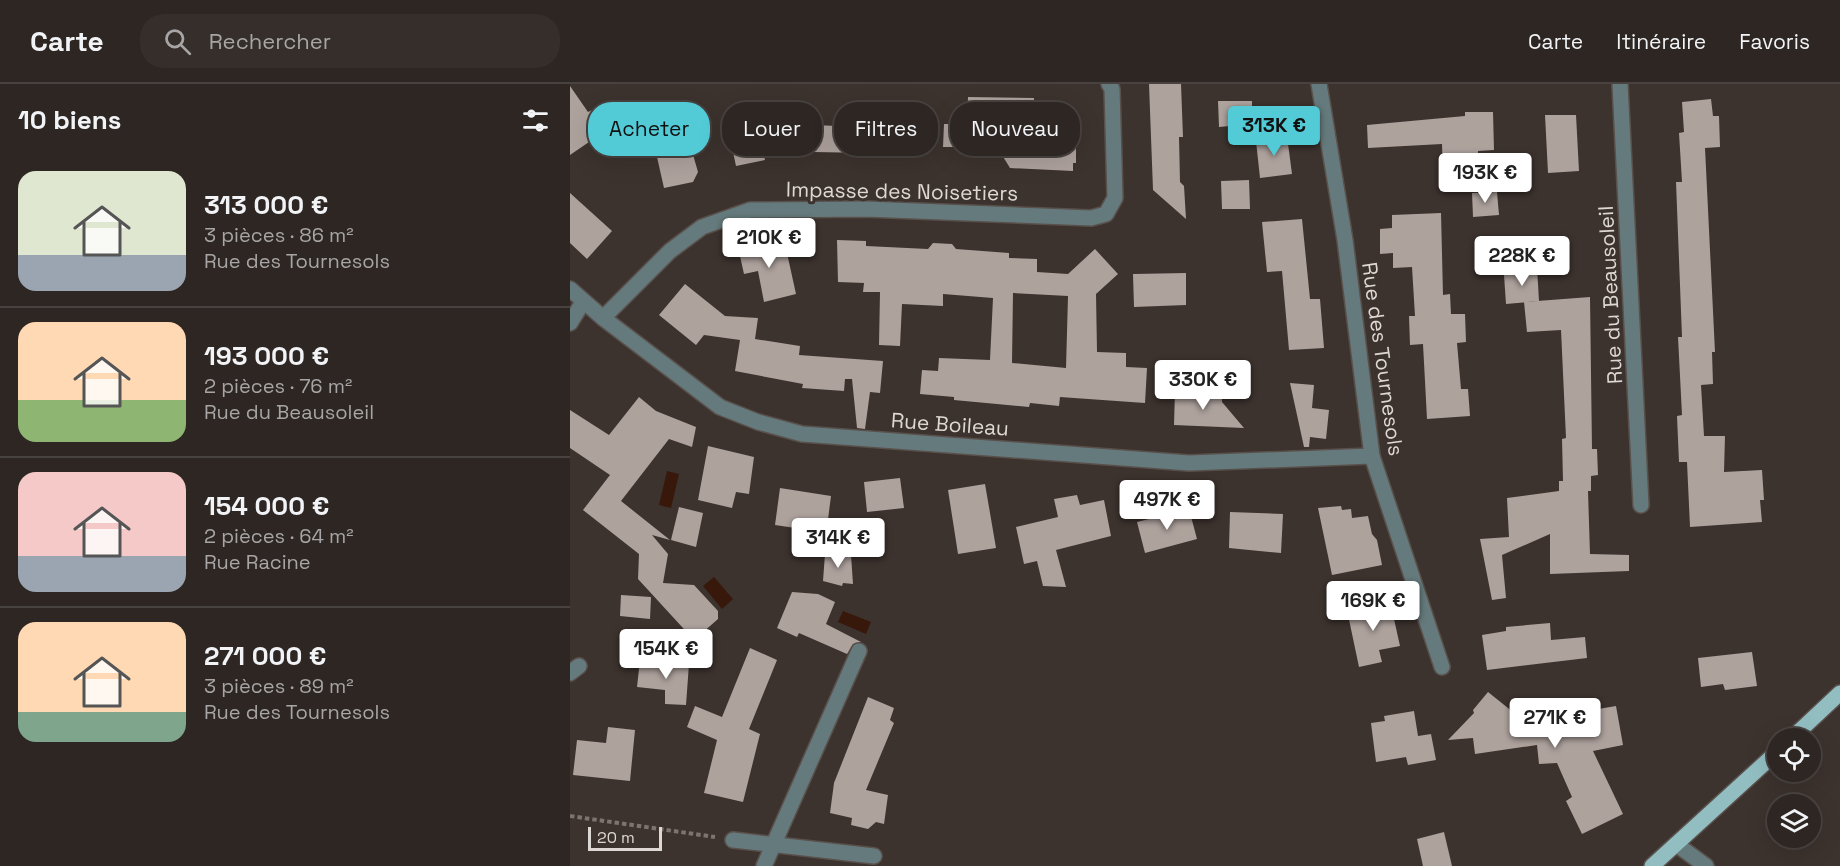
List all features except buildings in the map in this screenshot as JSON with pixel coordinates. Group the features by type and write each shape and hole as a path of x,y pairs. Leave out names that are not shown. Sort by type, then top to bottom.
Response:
{"main road":[{"path":"1803,728 1840,693"},
{"path":"1652,866 1767,761"}],"street":[{"name":"Impasse des Noisetiers","path":"603,318 670,251 702,227 750,210 865,209 1091,218 1106,214 1115,198 1112,89 1109,84"},
{"name":"Rue des Tournesols","path":"1319,84 1346,240 1372,456 1442,667"},
{"name":"Rue du Beausoleil","path":"1620,84 1641,505"},
{"name":"Rue Boileau","path":"570,289 603,318 720,407 758,422 802,434 1189,463 1372,456"},
{"path":"570,323 584,302"},
{"path":"764,866 859,651"},
{"path":"733,840 874,856"},
{"path":"1676,844 1706,866"}],"path":[{"path":"570,816 733,840"}],"shaded area":[{"path":"667,471 679,474 671,508 659,505"},
{"path":"714,577 733,599 722,609 703,586"},
{"path":"843,611 871,622 866,634 838,622"}]}
